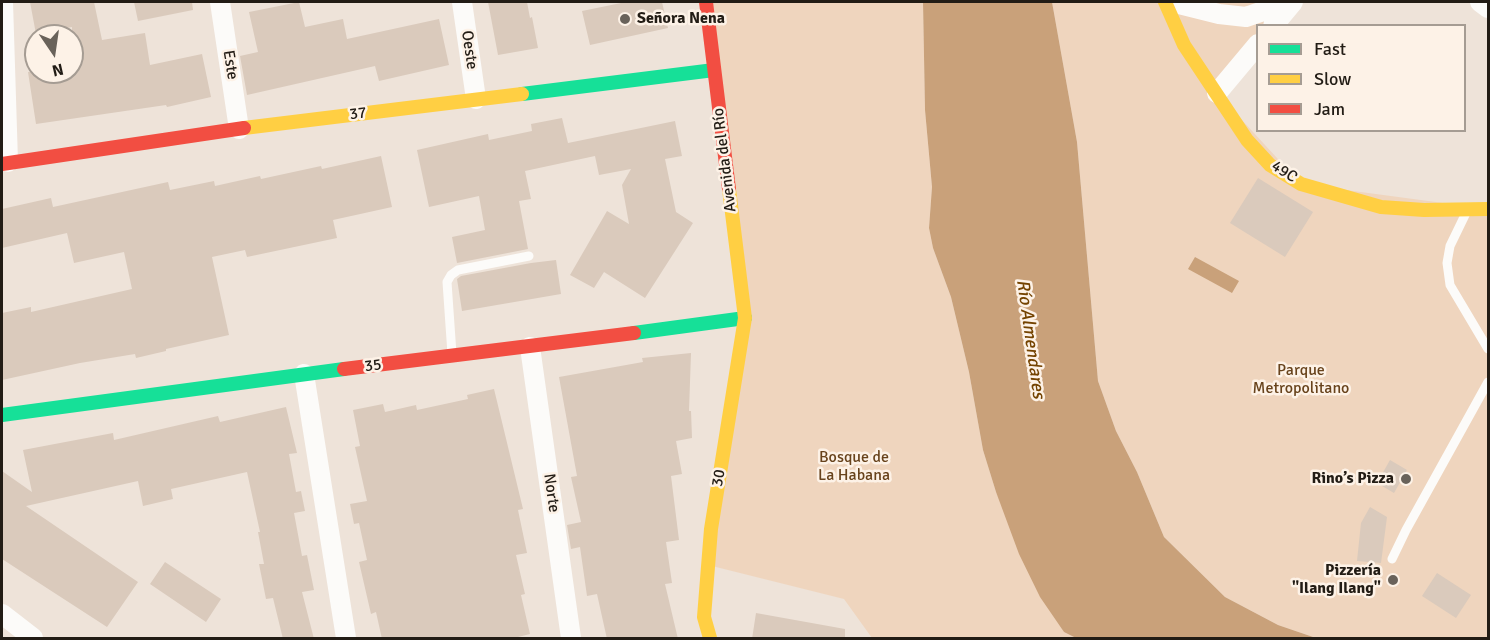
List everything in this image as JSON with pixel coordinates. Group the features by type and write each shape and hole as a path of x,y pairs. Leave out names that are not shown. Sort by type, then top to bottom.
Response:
{"street":[{"path":"3,2 5,163"},
{"name":"Este","path":"220,2 239,129"},
{"name":"Oeste","path":"462,2 476,99"},
{"name":"Avenida del Río","path":"706,2 744,318"},
{"name":"49C","path":"1165,2 1184,45 1247,140 1270,165 1301,184 1381,207 1467,211 1488,209"},
{"path":"1171,2 1246,18 1291,2"},
{"path":"1274,24 1291,2"},
{"path":"1480,2 1488,8"},
{"path":"1217,93 1256,45"},
{"name":"37","path":"5,163 239,129 714,70"},
{"name":"35","path":"2,415 744,318"},
{"name":"30","path":"710,639 704,617 711,529 744,318"},
{"name":"Norte","path":"530,347 571,639"},
{"path":"304,374 346,639"},
{"path":"2,614 33,639"}],"lane":[{"path":"1467,211 1449,246 1447,262 1450,285 1488,349"},
{"path":"452,356 447,282 451,275 458,270 530,256"},
{"path":"1392,559 1488,382"}],"green space":[{"name":"Bosque de La Habana","path":"706,2 923,2 925,110 932,187 929,228 933,248 951,297 969,372 983,450 996,492 1064,632 1076,638 872,638 844,599 708,565 745,318"},
{"name":"Parque Metropolitano","path":"1052,2 1293,2 1274,24 1256,24 1256,45 1217,93 1301,184 1488,209 1488,638 1316,638 1278,625 1225,597 1164,537 1137,472 1116,431 1098,381 1077,142"}],"water":[{"name":"Río Almendares","path":"923,2 1052,2 1077,142 1098,381 1116,431 1137,472 1164,537 1225,597 1278,625 1316,638 1076,638 1064,632 1040,597 1019,554 983,450 969,372 951,297 933,248 929,228 932,187 925,110"},
{"path":"1195,257 1239,281 1232,293 1188,269"}],"building":[{"path":"30,2 94,2 102,40 145,33 150,65 202,54 211,97 167,107 166,105 36,124 30,84 84,84 84,24 34,24"},
{"path":"134,2 192,2 193,10 138,21"},
{"path":"299,2 305,27 343,19 347,39 439,19 449,65 379,81 375,66 247,95 240,56 258,52 249,12"},
{"path":"488,2 527,2 538,48 498,55"},
{"name":"Señora Nena","path":"626,2 662,2 668,28 590,45 582,11"},
{"path":"562,118 568,143 675,121 682,156 665,159 676,212 693,223 645,298 604,272 594,288 570,275 607,211 629,224 622,185 631,169 599,175 595,156 525,171 531,199 519,201 528,249 457,263 452,237 485,230 479,196 429,207 417,150 488,134 489,140 532,131 531,124"},
{"path":"381,156 392,207 333,220 337,238 247,257 245,250 212,257 229,335 136,358 135,354 80,363 2,380 2,313 31,307 31,312 132,289 124,252 74,263 67,233 2,248 2,209 51,198 53,207 168,182 170,190 214,181 215,186 321,166 322,169"},
{"path":"1258,178 1313,212 1285,257 1230,223"},
{"path":"556,260 561,294 462,311 457,279 461,276"},
{"path":"691,353 689,411 691,411 692,438 676,441 682,474 671,476 679,540 666,542 672,583 665,584 678,639 607,639 597,594 587,596 580,547 571,549 567,525 581,522 571,477 577,476 559,377 643,362 642,358"},
{"path":"494,389 523,509 518,510 527,553 516,555 525,594 521,595 530,634 510,639 382,639 376,612 371,614 359,562 367,560 359,523 354,524 350,504 367,501 355,447 360,446 353,410 383,404 385,412 416,405 417,410 468,399 467,395"},
{"path":"286,407 297,453 289,454 296,492 301,491 305,511 294,513 302,556 307,555 314,590 302,592 314,639 283,639 273,598 266,599 259,564 264,564 258,532 260,532 247,472 171,489 173,499 143,506 138,481 26,506 138,582 107,627 2,559 2,471 32,492 23,450 113,433 114,440 218,416 220,422"},
{"path":"1390,460 1407,470 1394,493 1377,483"},
{"path":"1370,507 1387,517 1381,563 1357,561 1361,523"},
{"path":"165,562 221,599 206,622 150,584"},
{"path":"1437,573 1471,595 1456,618 1422,596"},
{"path":"756,613 845,629 845,639 752,639"}],"traffic: fast":[{"path":"522,94 714,70"},
{"path":"634,333 745,318"},
{"path":"2,415 344,369"}],"traffic: slow":[{"path":"1165,2 1184,45 1247,140 1270,165 1301,184 1381,207 1424,210 1488,209"},
{"path":"244,128 522,94"},
{"path":"710,638 704,617 711,529 745,318 729,189"}],"traffic: jam":[{"path":"706,2 729,189"},
{"path":"2,164 244,128"},
{"path":"344,369 634,333"}],"place":[{"name":"Señora Nena","path":"625,19"},
{"name":"Rino’s Pizza","path":"1406,479"},
{"name":"Pizzería \"Ilang Ilang\"","path":"1393,580"}]}
